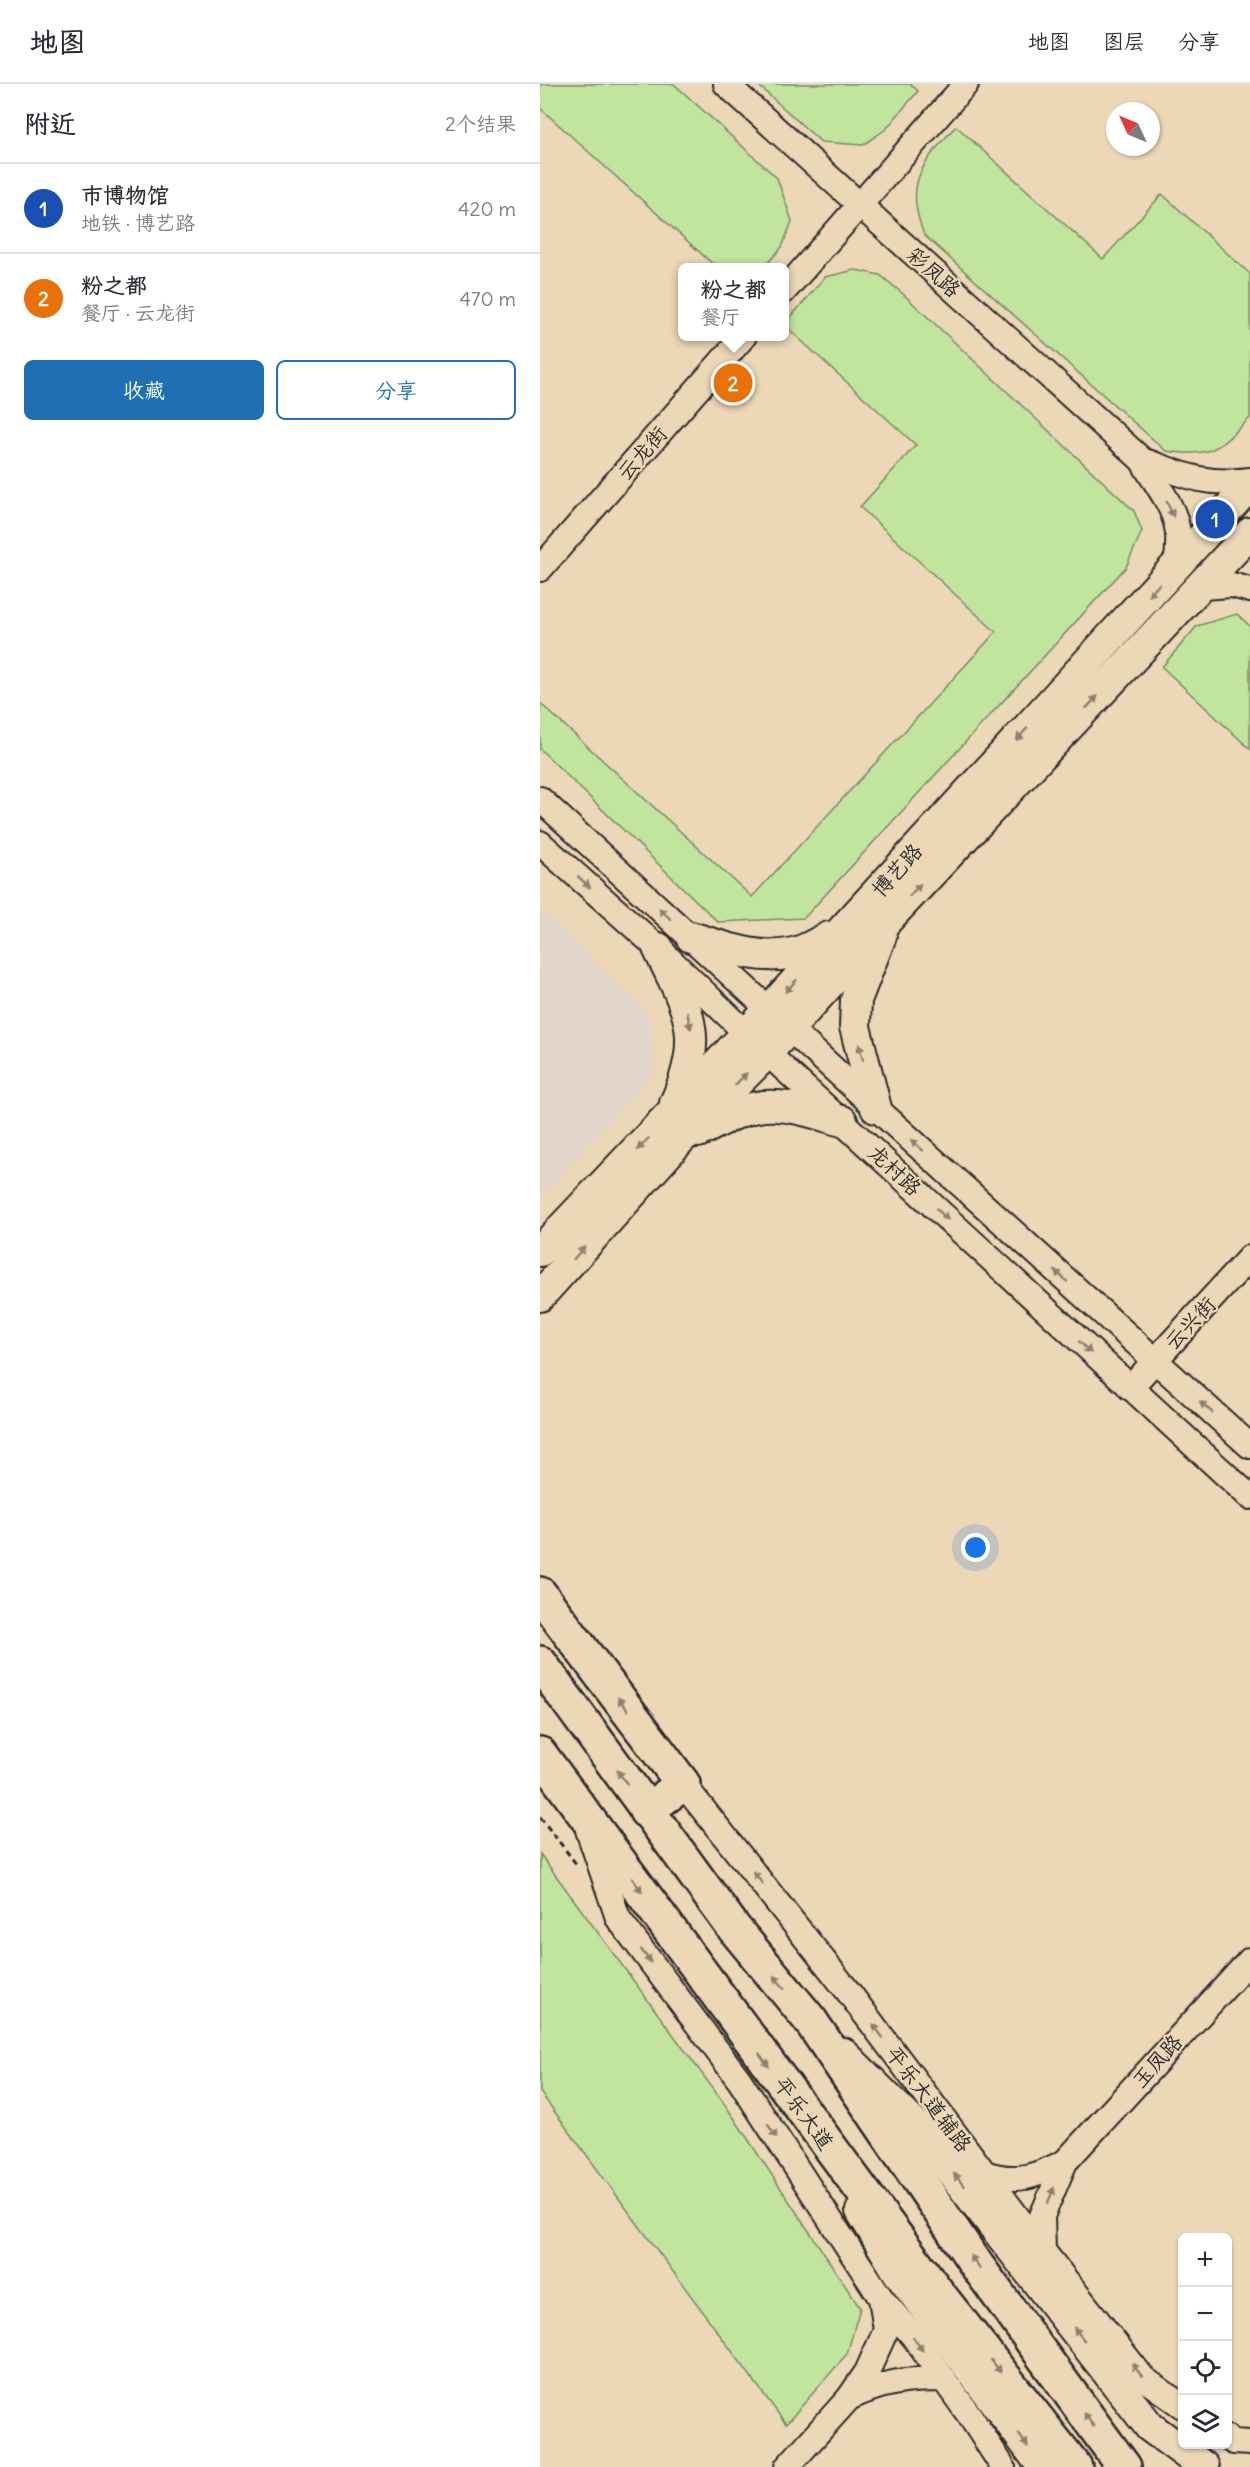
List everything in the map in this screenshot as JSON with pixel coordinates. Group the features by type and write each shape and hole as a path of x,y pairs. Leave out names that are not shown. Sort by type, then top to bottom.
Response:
{"highway":[{"path":"540,1594 683,1784 646,1811"},
{"path":"540,1664 733,1927 810,2020 978,2267 1124,2467"},
{"name":"平乐大道","path":"540,1754 940,2296 1075,2467"}],"main road":[{"name":"博艺路","path":"779,1019 843,930 1250,485"},
{"name":"博艺路","path":"540,1251 674,1129 779,1019 888,919 1250,533"},
{"path":"876,1108 855,1027 856,1000 888,919"},
{"path":"691,938 772,956 800,952 843,930"},
{"path":"658,948 684,1001 691,1024 691,1052 687,1077 674,1129 733,1116 763,1106 798,1108 842,1121"},
{"name":"博艺路","path":"540,1296 674,1129"},
{"path":"810,2020 915,2125 1150,2427 1204,2467"},
{"path":"803,2113 898,2272 1043,2467"}],"street":[{"name":"彩凤路","path":"726,84 1142,460"},
{"path":"789,285 966,84"},
{"name":"云龙街","path":"540,569 740,341"},
{"path":"1142,460 1203,482 1231,483 1250,480"},
{"path":"1142,460 1155,485 1171,505 1178,529 1177,565"},
{"path":"1201,587 1232,585 1250,590"},
{"name":"龙村路","path":"540,799 876,1108 1250,1446"},
{"name":"龙村路","path":"540,843 658,948 757,1043 1250,1497"},
{"name":"云兴街","path":"1130,1388 1250,1257"},
{"name":"平乐大道辅路","path":"683,1784 847,1990 1043,2252 1143,2378 1178,2403"},
{"path":"581,1808 618,1918 740,2081 881,2298 944,2379 1003,2467"},
{"name":"玉凤路","path":"1065,2162 1250,1960"},
{"path":"985,2173 1013,2179 1040,2174 1065,2162"},
{"path":"1043,2252 1042,2216 1065,2162"},
{"path":"787,2467 849,2398 867,2372 886,2330 881,2298"},
{"path":"849,2398 873,2387 909,2379 944,2379"},
{"path":"1232,2441 1250,2443"}],"shaded area":[{"path":"540,908 651,1015 654,1074 540,1198"}],"green space":[{"path":"540,84 674,84 777,178 792,221 782,247 768,263 712,263 540,108"},
{"path":"757,84 910,84 918,91 886,129 863,145 821,142"},
{"path":"956,126 1103,259 1162,194 1250,274 1250,418 1230,437 1205,452 1166,451 924,235 916,201 919,175 933,152"},
{"path":"855,270 880,275 1134,511 1142,531 1126,567 804,918 718,922 540,749 540,703 752,897 996,632 860,507 916,445 789,330 789,319 825,277"},
{"path":"1237,614 1250,626 1250,749 1162,667 1197,626"},
{"path":"540,1854 728,2109 860,2308 847,2354 786,2424 540,2092"}],"place":[{"name":"粉之都","path":"733,383"},
{"name":"市博物馆","path":"1215,519"}]}
